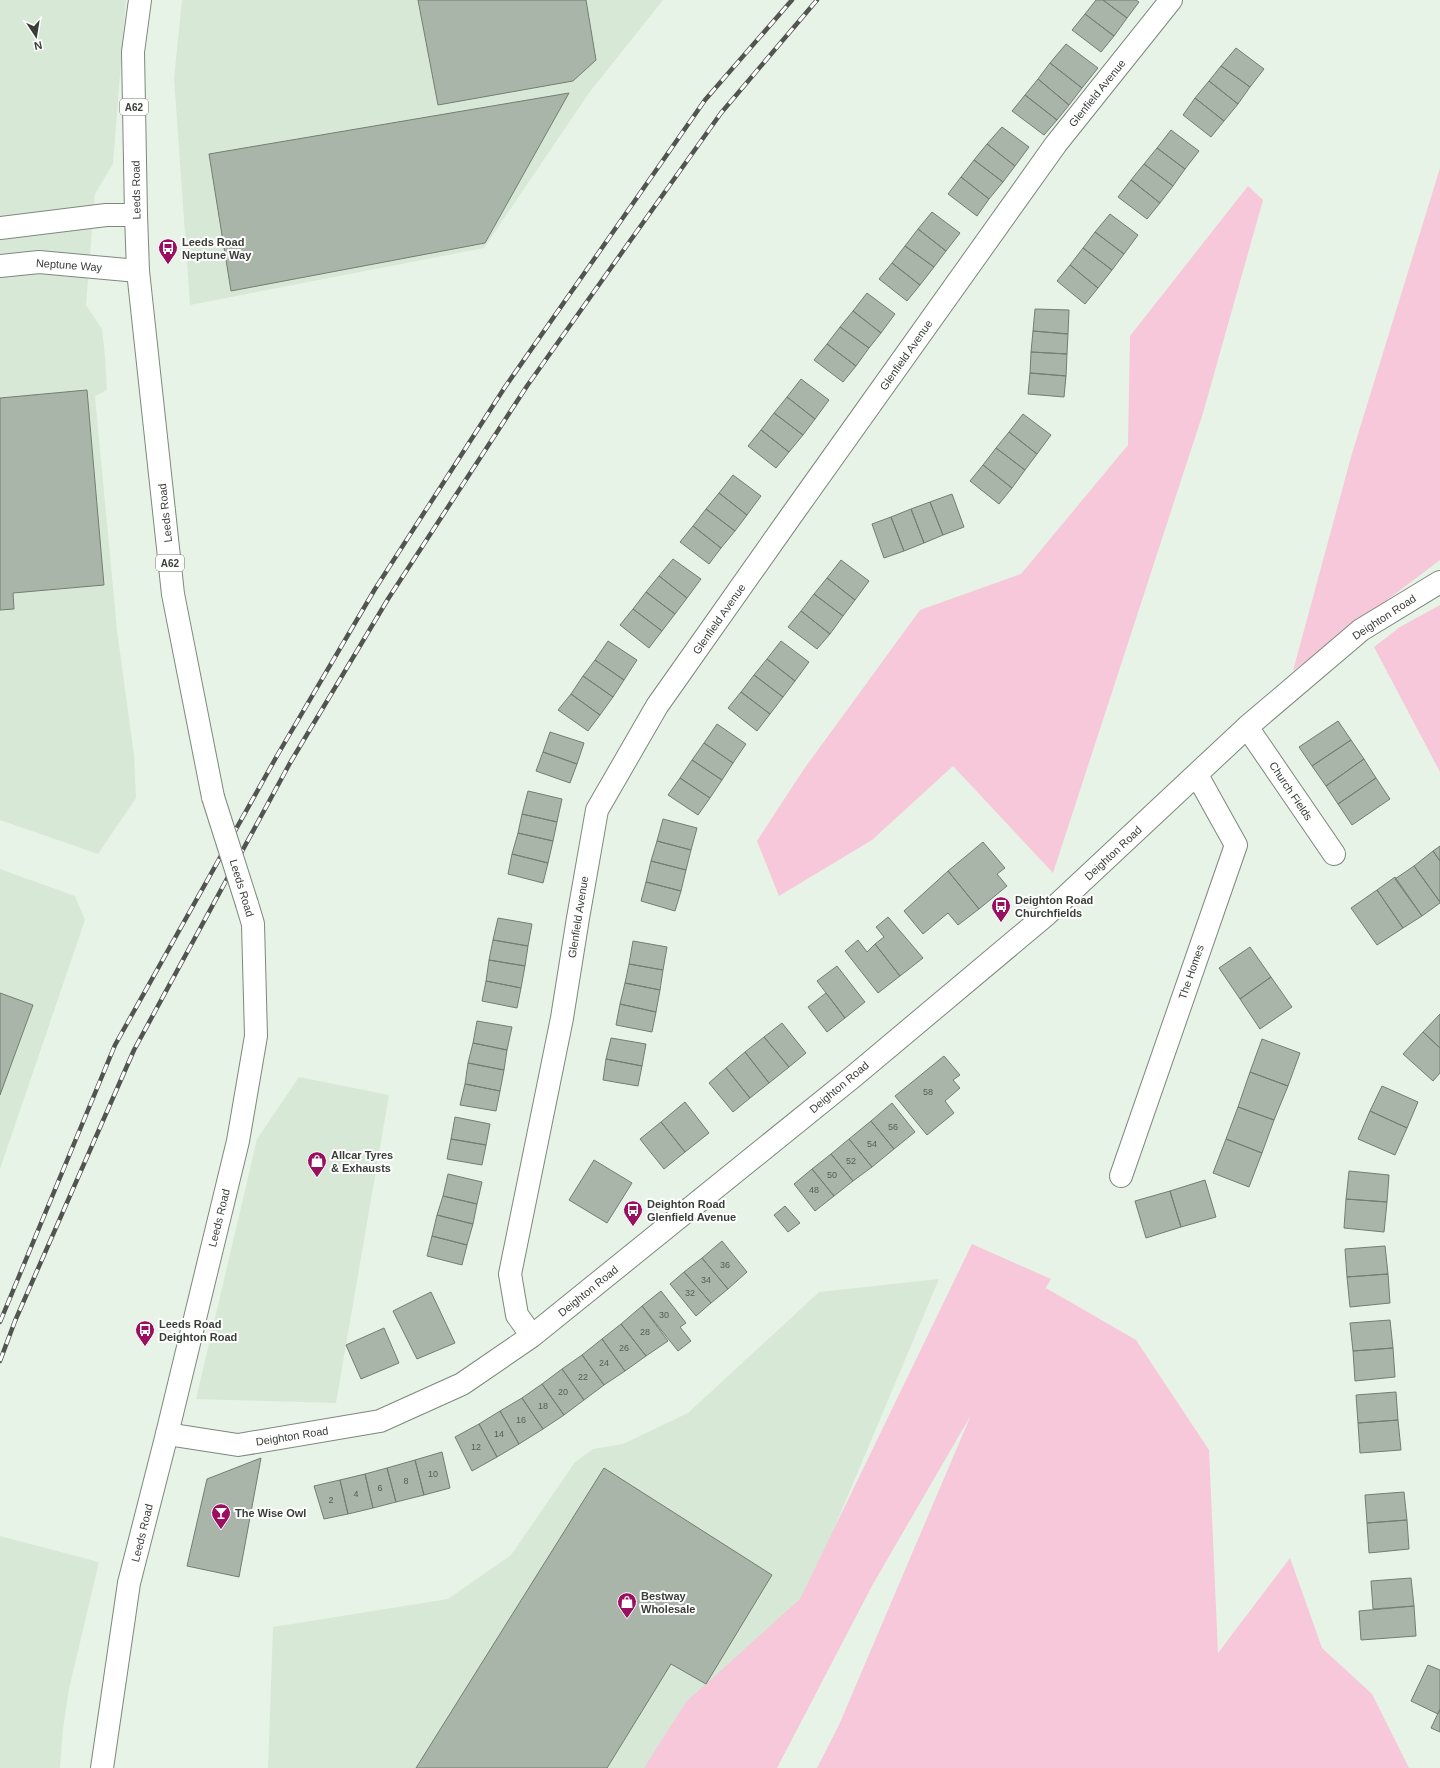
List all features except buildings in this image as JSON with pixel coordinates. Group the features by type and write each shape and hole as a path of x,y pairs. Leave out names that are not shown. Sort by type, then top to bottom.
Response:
{"street":[{"name":"Leeds Road","path":"102,1768 129,1584 238,1141 256,1036 253,924 213,797 174,594 138,271 133,52 140,0"},
{"name":"Glenfield Avenue","path":"532,1336 517,1315 510,1274 562,1018 597,810 657,706 791,516 1056,144 1172,0"},
{"path":"0,228 106,215 136,215"},
{"name":"Neptune Way","path":"0,266 39,262 138,271"},
{"name":"Deighton Road","path":"167,1434 238,1445 380,1421 462,1384 532,1336 854,1076 1040,920 1247,727 1361,630 1440,582"},
{"name":"Church Fields","path":"1247,727 1334,854"},
{"name":"The Homes","path":"1121,1176 1236,845 1197,774"}],"shaded area":[{"path":"0,0 126,0 113,164 95,194 86,305 102,329 105,356 107,390 95,396 117,630 134,755 136,798 98,854 0,820"},
{"path":"182,0 663,0 589,93 484,248 190,305 174,78"},
{"path":"1440,168 1440,560 1293,671 1351,457"},
{"path":"1248,186 1263,200 1203,413 1053,873 953,766 872,840 779,896 757,841 804,769 920,610 1021,574 1128,445 1130,336"},
{"path":"1440,605 1440,772 1374,647 1400,627"},
{"path":"0,869 75,896 85,920 0,1169"},
{"path":"299,1077 389,1095 336,1403 196,1399 257,1139"},
{"path":"972,1244 1051,1279 1042,1294 1046,1288 1136,1340 1209,1450 1218,1653 1290,1558 1322,1648 1372,1694 1409,1768 817,1768 839,1725 971,1415 873,1584 777,1768 644,1768 686,1702 800,1599"},
{"path":"939,1279 807,1593 671,1768 268,1768 273,1627 448,1599 511,1555 575,1462 593,1449 623,1444 688,1413 819,1292"},
{"path":"0,1536 99,1562 69,1689 63,1729 60,1768 0,1768"}],"railway":[{"path":"0,1322 115,1045 278,754 375,589 505,387 705,100 792,0"},
{"path":"0,1361 15,1321 134,1050 290,763 388,599 527,386 721,113 817,0"}],"place":[{"name":"Leeds Road Neptune Way","path":"168,265"},
{"name":"Deighton Road Churchfields","path":"1001,923"},
{"name":"Allcar Tyres & Exhausts","path":"317,1178"},
{"name":"Deighton Road Glenfield Avenue","path":"633,1227"},
{"name":"Leeds Road Deighton Road","path":"145,1347"},
{"name":"The Wise Owl","path":"221,1530"},
{"name":"Bestway Wholesale","path":"627,1619"}]}
